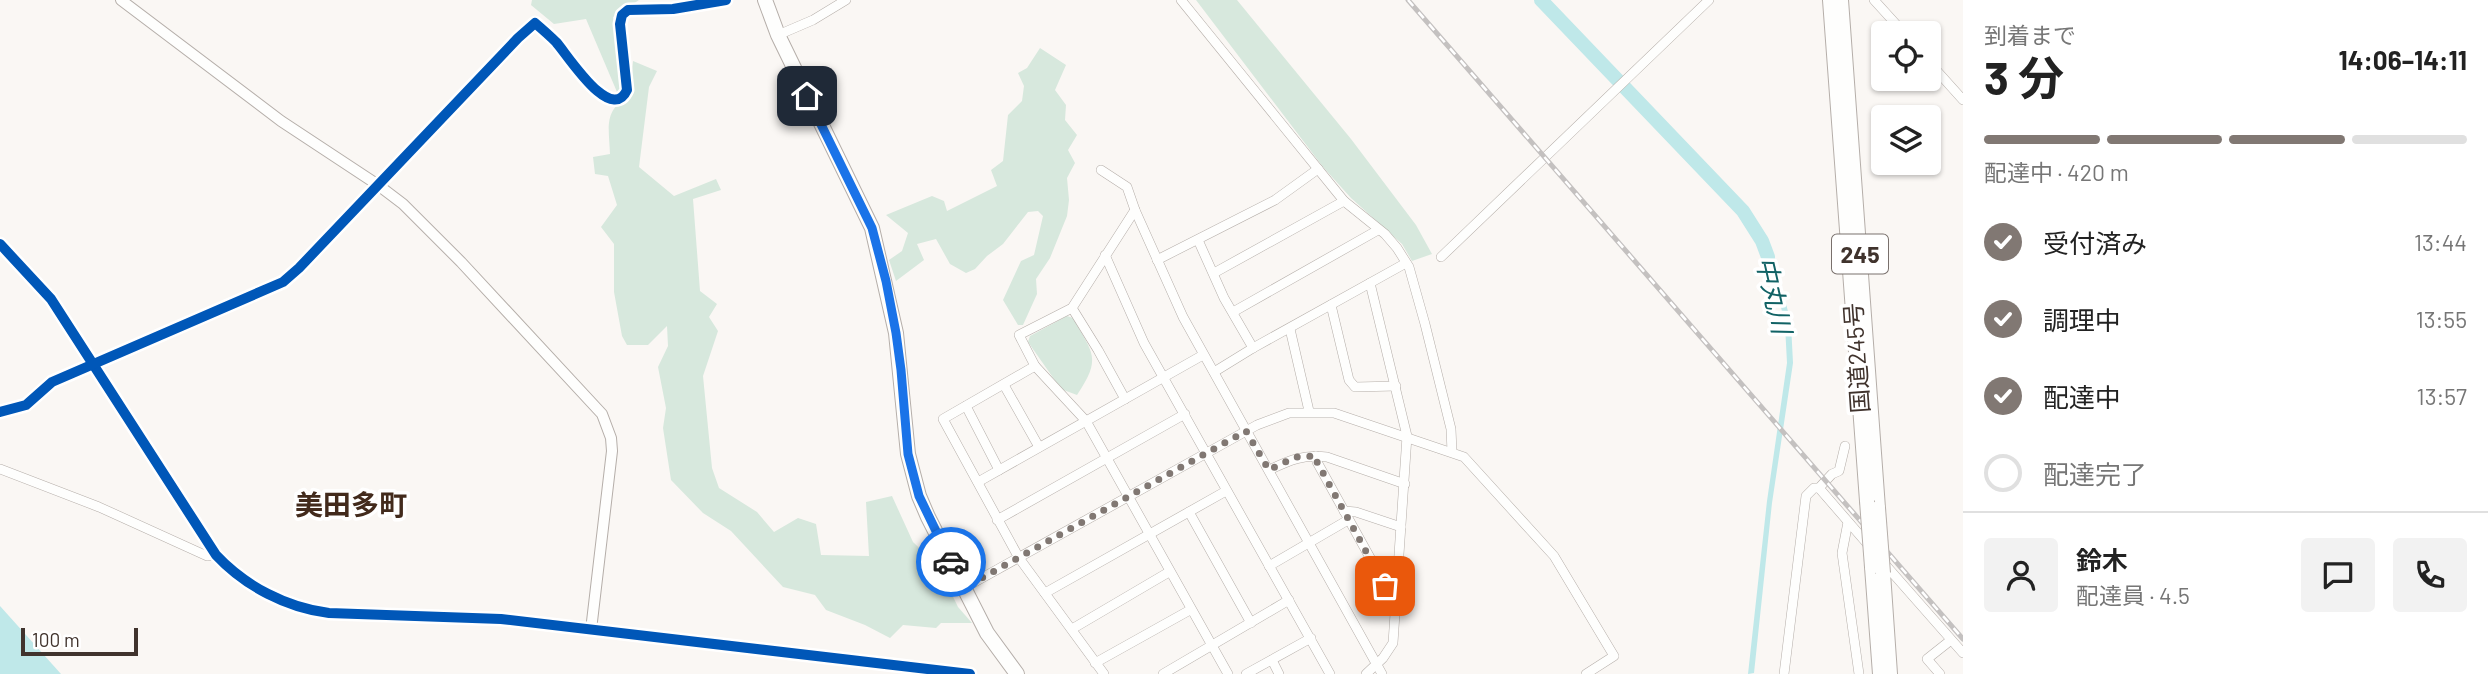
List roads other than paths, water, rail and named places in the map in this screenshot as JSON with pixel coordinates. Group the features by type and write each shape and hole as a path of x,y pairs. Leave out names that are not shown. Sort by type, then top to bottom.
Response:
{"main road":[{"path":"765,0 778,35 872,228 896,333 908,454 928,517 987,633 1011,672"},
{"name":"国道245号","path":"1830,0 1877,570 1880,674"},
{"name":"国道245号","path":"1842,0 1872,505"},
{"name":"国道245号","path":"1877,570 1891,674"}],"street":[{"path":"121,0 297,133 378,185 418,218 594,403 607,424 612,451 591,630"},
{"path":"0,412 26,405 52,382 283,282 535,23 555,41 594,89 603,97 619,99 624,97 627,90 620,24 622,15 628,10 673,9 726,0"},
{"path":"778,35 813,20 846,0"},
{"path":"1181,0 1345,201 1398,247 1406,263 1451,429 1452,452"},
{"path":"1441,257 1709,0"},
{"path":"1874,0 1893,21"},
{"path":"1941,75 1963,100"},
{"path":"1157,260 1275,200 1318,169"},
{"path":"1101,170 1127,187 1157,260 1203,355 1382,674"},
{"path":"1214,273 1345,201"},
{"path":"1135,210 1072,308 1019,335 1035,366 1086,421 1228,674"},
{"path":"1233,312 1378,230"},
{"path":"1198,240 1253,348"},
{"path":"0,244 51,299 216,555 225,565 280,600 313,611 501,619 970,674"},
{"path":"1105,255 1144,343 1330,674"},
{"path":"1214,372 1406,263"},
{"path":"1366,674 1392,643 1407,436 1370,284"},
{"path":"1331,305 1349,380 1355,387 1396,386"},
{"path":"1072,308 1125,399"},
{"path":"1290,329 1309,411"},
{"path":"978,482 1203,355"},
{"path":"1035,366 943,419 1019,558 1104,674"},
{"path":"1004,385 1039,447"},
{"path":"966,406 999,470"},
{"path":"964,588 1273,418 1309,411 1334,413 1452,452 1464,457 1473,466 1554,556 1614,656 1586,674"},
{"path":"997,520 1185,414"},
{"path":"1784,674 1806,496 1839,471 1844,446"},
{"path":"1316,456 1394,601"},
{"path":"1269,470 1295,457 1327,457 1405,484"},
{"path":"0,469 99,507 206,555 216,555"},
{"path":"1819,488 1963,653"},
{"path":"1045,593 1226,491"},
{"path":"1189,512 1251,623"},
{"path":"1269,566 1356,512 1401,527"},
{"path":"1848,522 1842,553 1859,674"},
{"path":"1072,629 1169,572"},
{"path":"1163,674 1289,600"},
{"path":"1095,663 1191,610"},
{"path":"1247,674 1311,638"},
{"path":"1940,674 1927,659 1951,640"},
{"path":"1272,660 1279,674"}],"water":[{"path":"1764,239 1781,283 1791,324 1793,363 1772,503 1754,673 1748,674 1767,501 1787,363 1785,325 1776,285 1759,242"},
{"path":"0,606 61,674 0,674"}],"waterway":[{"name":"中丸川","path":"1541,0 1743,211 1762,241 1768,257"}],"railway":[{"path":"1408,0 1963,639"}],"district":[{"name":"美田多町","path":"351,504"}]}
